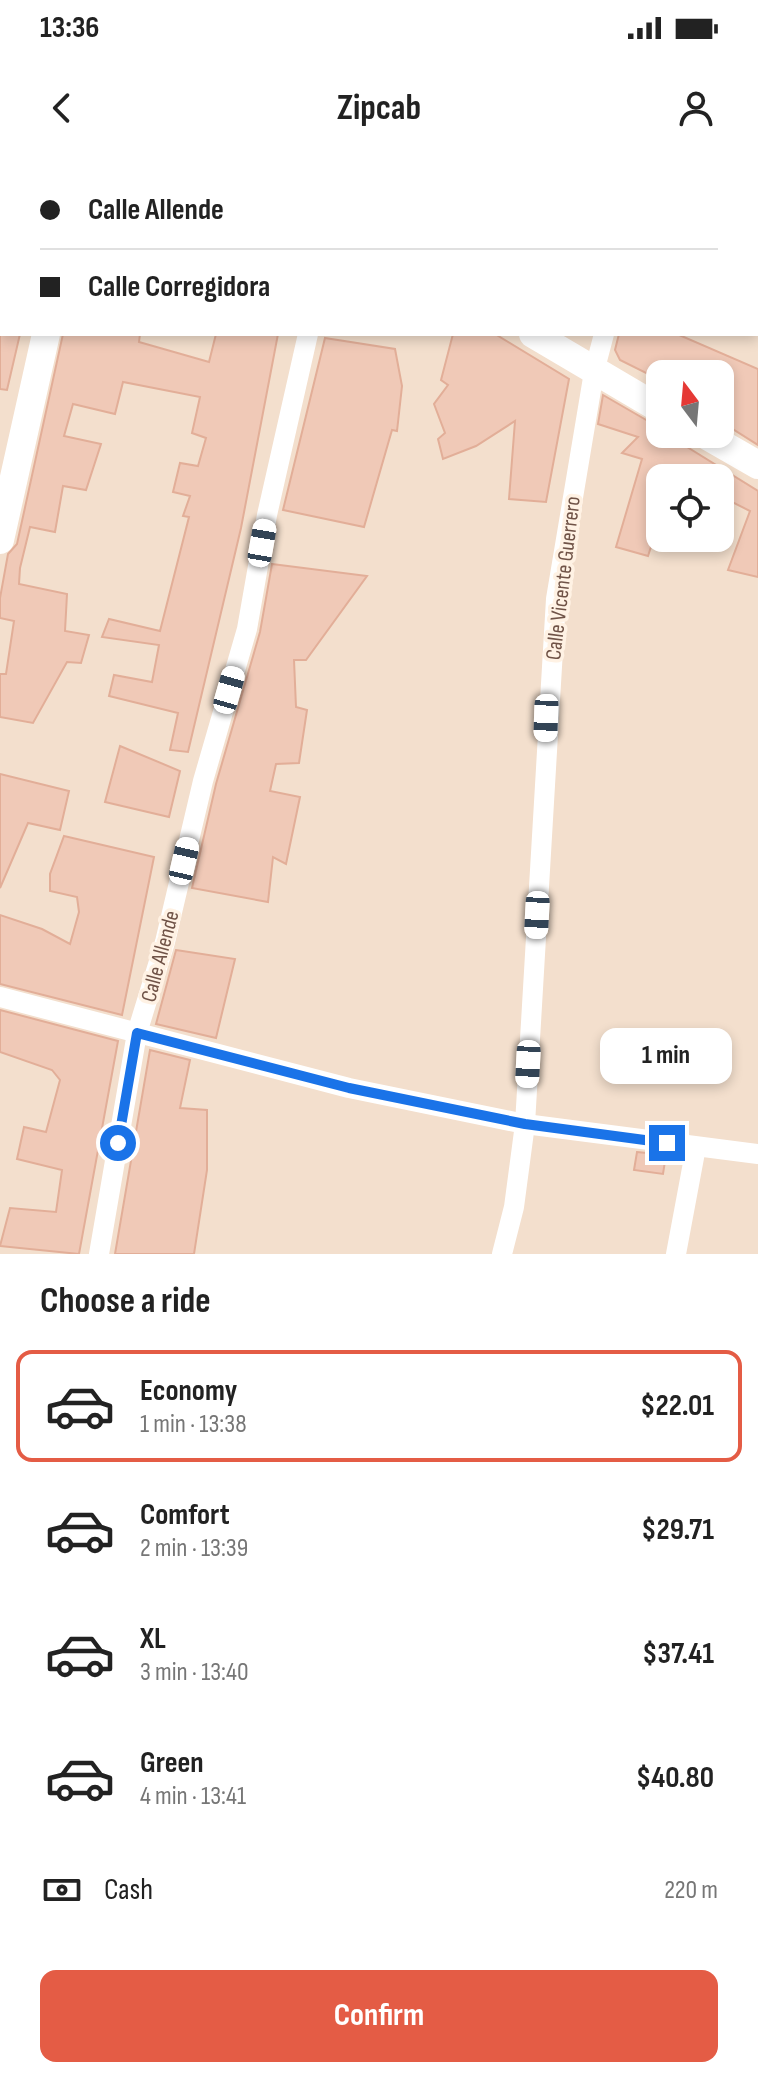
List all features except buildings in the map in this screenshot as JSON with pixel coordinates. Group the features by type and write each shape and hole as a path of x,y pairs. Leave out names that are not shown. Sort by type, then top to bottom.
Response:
{"street":[{"path":"0,540 3,507 46,336"},
{"name":"Calle Allende","path":"99,1254 137,1033 165,942 203,781 247,629 267,515 308,336"},
{"path":"536,336 646,401"},
{"name":"Calle Vicente Guerrero","path":"502,1254 514,1207 525,1124 556,599 594,372 603,336"},
{"path":"728,448 758,465"},
{"path":"0,997 349,1088 525,1124 758,1154"},
{"path":"676,1254 696,1147"}],"shaded area":[{"path":"0,336 758,336 758,1254 0,1254"}],"route":[{"path":"118,1143 137,1033 349,1088 525,1124 667,1143"}]}
